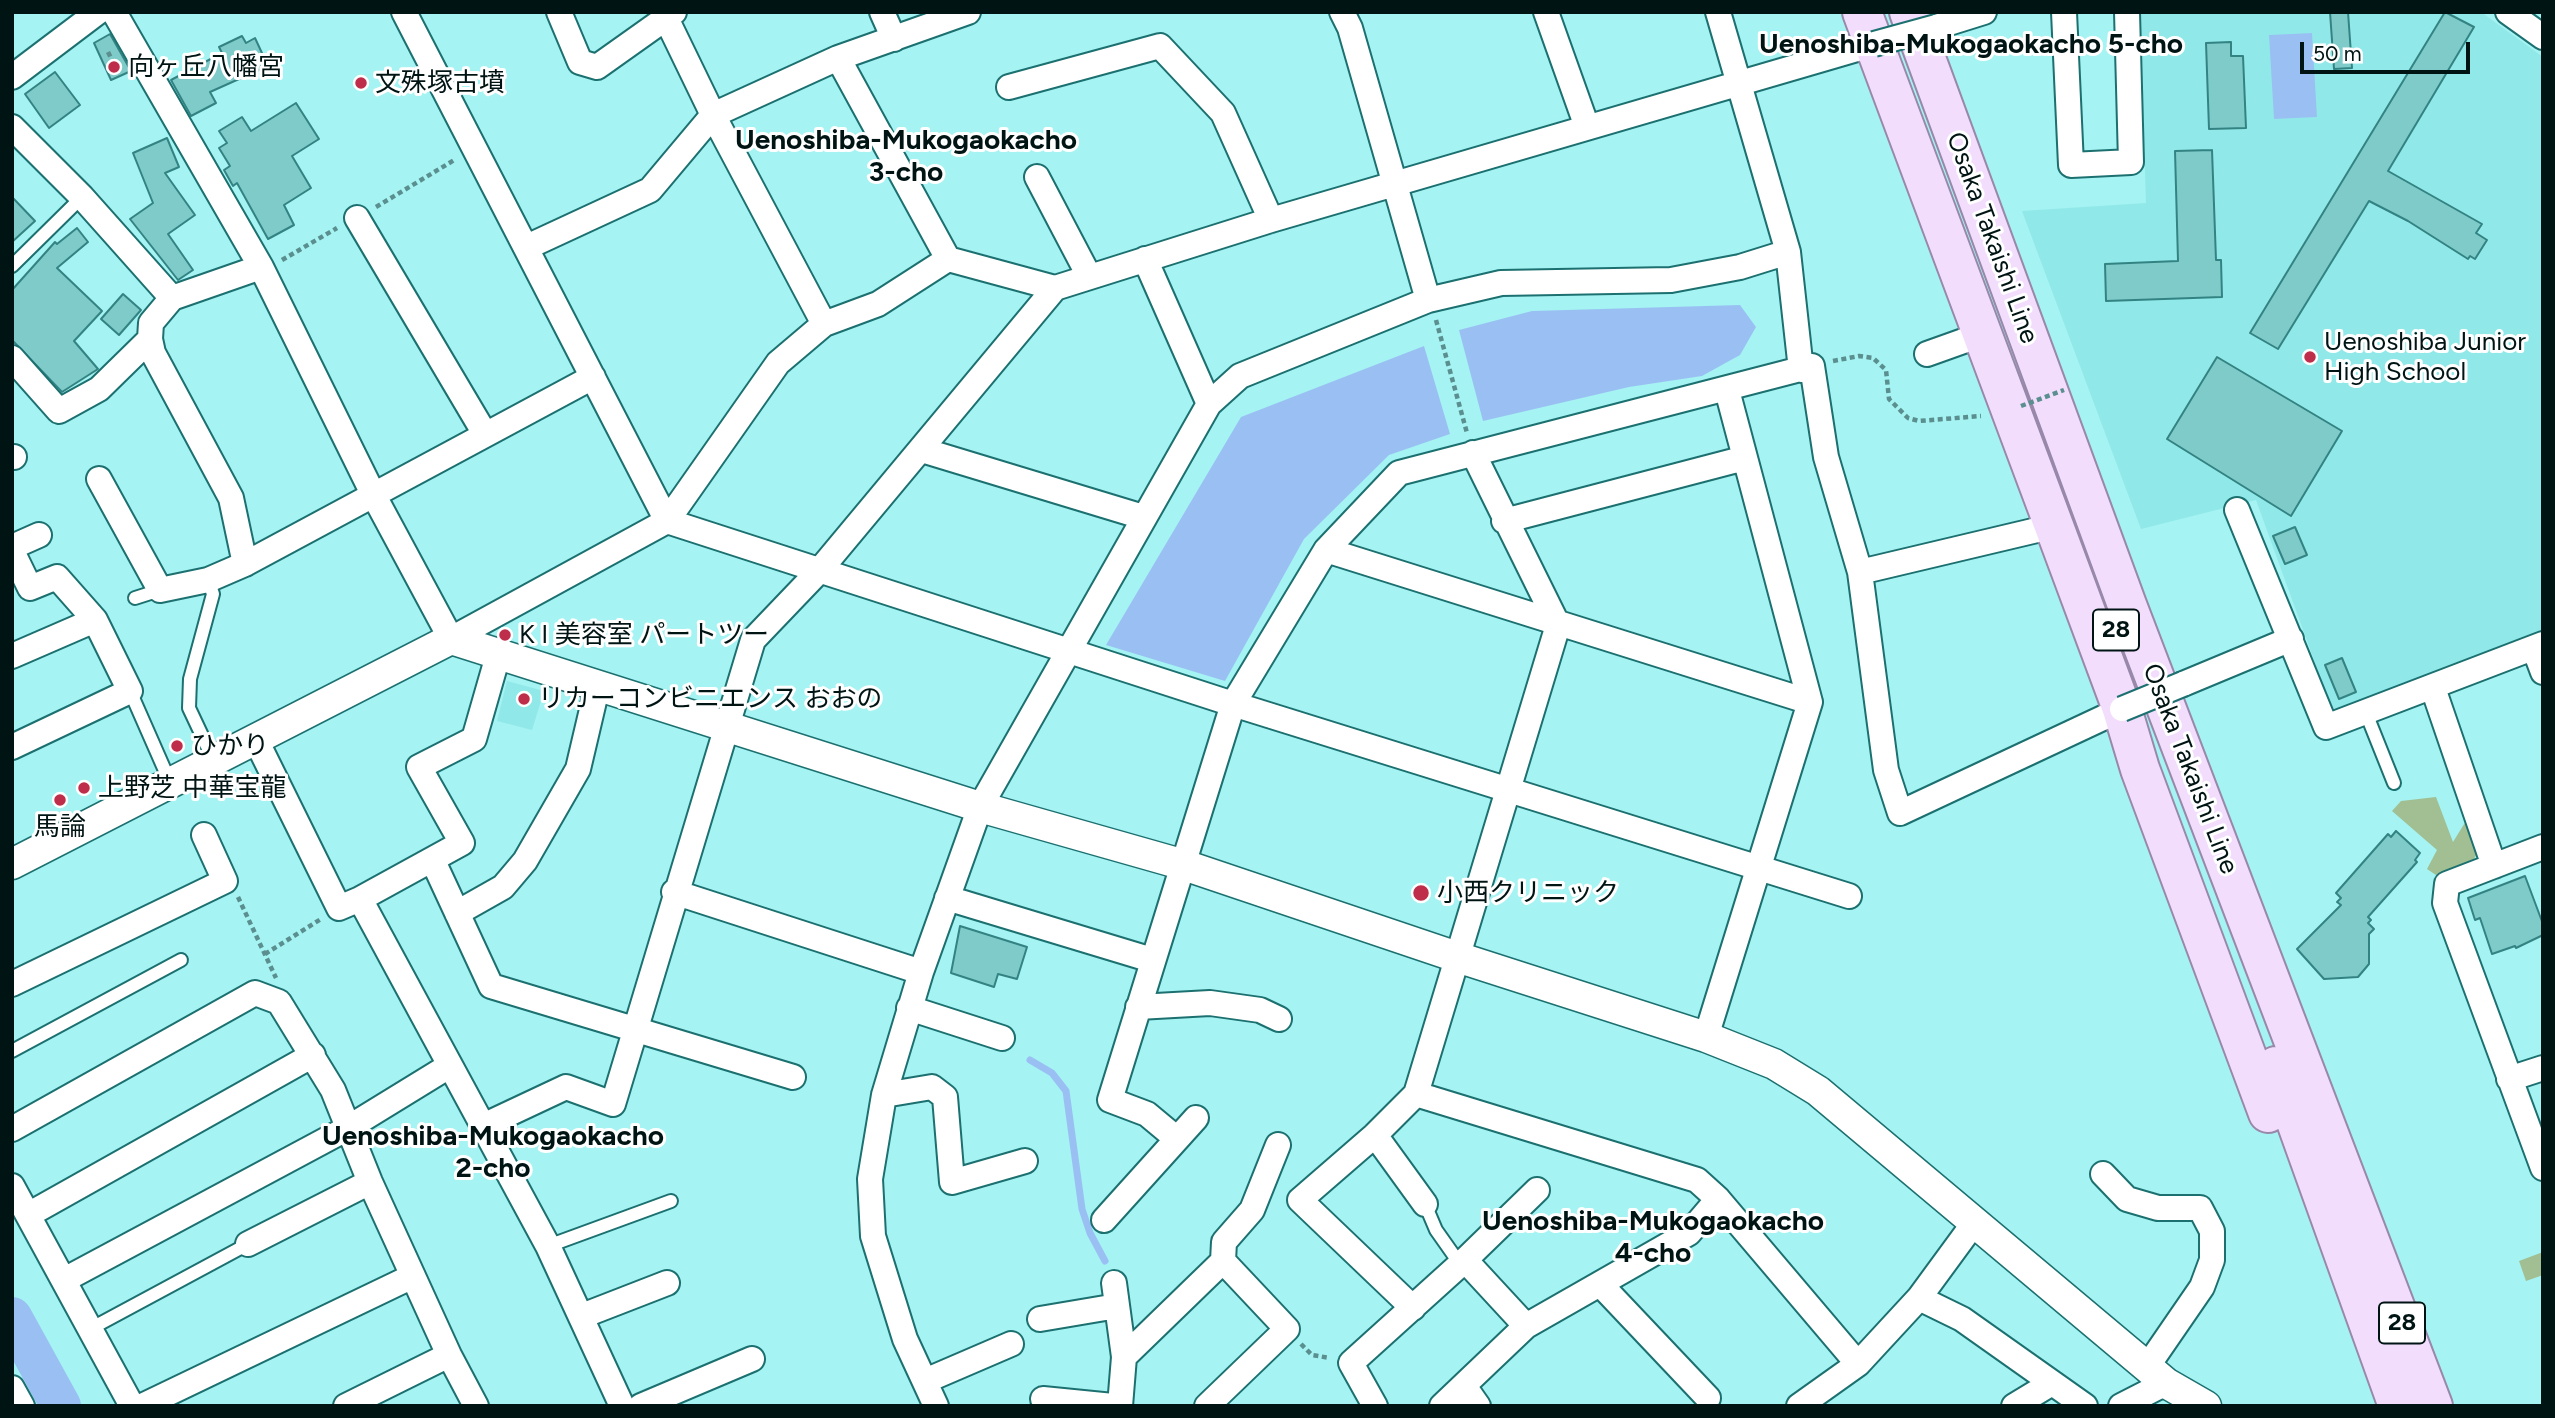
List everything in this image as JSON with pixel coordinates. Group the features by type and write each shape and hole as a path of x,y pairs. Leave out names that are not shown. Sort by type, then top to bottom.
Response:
{"main road":[{"path":"1875,23 1983,334 2016,408 2054,526 2122,709 2140,769 2287,1165 2356,1244 2373,1201 2364,1167 2183,684 1925,17"},
{"name":"Osaka Takaishi Line","path":"1925,17 2127,605 2356,1244 2398,1406"},
{"name":"Osaka Takaishi Line","path":"1875,23 2356,1244 2433,1406"}],"street":[{"path":"12,77 98,12"},
{"path":"114,12 261,267 373,494 451,639 499,652 980,807 1181,864 1706,1037 1773,1064 1818,1091 2157,1375 2206,1406"},
{"path":"404,12 472,149 527,247 667,521 1233,704 1849,896"},
{"path":"559,12 580,62 597,66 670,15 713,115 824,324"},
{"path":"882,12 894,39"},
{"path":"527,247 650,190 713,115 838,58 968,12"},
{"path":"1342,12 1350,28 1428,300"},
{"path":"1546,12 1587,127"},
{"path":"1718,12 1788,252 1806,368 1826,457 1860,572 1886,770 1900,813 2122,709 2291,639"},
{"path":"483,1126 566,1087 613,1104 674,892 729,728 753,640 819,570 922,450 1055,288 1271,220 1739,82 1875,23 1984,12"},
{"path":"2064,12 2071,165 2131,162 2127,12"},
{"path":"2508,12 2543,37"},
{"path":"1009,88 1160,46 1223,113 1271,220"},
{"path":"838,58 948,260 1055,288"},
{"path":"12,127 82,197 172,298"},
{"path":"1037,177 1089,276"},
{"path":"357,218 485,434"},
{"path":"936,1406 905,1339 873,1237 870,1179 884,1094 909,1007 980,807 1209,404 1240,376 1428,300 1501,283 1671,280 1740,267 1788,252"},
{"path":"1145,259 1209,404"},
{"path":"12,864 451,639 667,521 778,363 824,324 878,304 948,260"},
{"path":"245,564 231,498 153,353 150,340 151,323 172,298 261,267"},
{"path":"1927,354 1983,334"},
{"path":"12,358 58,411 99,389 150,340"},
{"path":"1177,1139 1147,1114 1110,1100 1181,864 1233,704 1326,550 1399,473 1806,368"},
{"path":"99,479 160,590 208,580 245,564 593,377"},
{"path":"1706,1037 1810,702 1727,390"},
{"path":"922,450 1143,517"},
{"path":"1300,1200 1375,1135 1416,1094 1558,625 1504,521 1473,453"},
{"path":"1504,521 1745,458"},
{"path":"2237,510 2326,727 2539,646 2543,672"},
{"path":"1860,572 2054,526"},
{"path":"12,747 130,691 94,620 57,577 30,588 12,549 39,535"},
{"path":"1326,550 1810,702"},
{"path":"12,656 94,620"},
{"path":"350,904 463,843 419,767 474,739 499,652"},
{"path":"457,913 503,887 525,860 578,769 598,684"},
{"path":"2433,688 2494,866"},
{"path":"255,738 350,904 483,1126 548,1246 622,1406"},
{"path":"12,984 225,881 204,835"},
{"path":"2543,847 2447,884 2445,903 2543,1168"},
{"path":"433,861 491,986 793,1077"},
{"path":"674,892 921,972"},
{"path":"945,904 1152,960"},
{"path":"12,1129 255,993 279,1002 334,1090 370,1182 449,1356 476,1406"},
{"path":"1138,1007 1210,1003 1260,1010 1279,1019"},
{"path":"909,1007 1002,1038"},
{"path":"28,1215 313,1055"},
{"path":"64,1280 348,1128 449,1066"},
{"path":"2509,1079 2543,1068"},
{"path":"884,1094 932,1087 945,1097 952,1182 1025,1161"},
{"path":"1416,1094 1697,1180 1718,1199 1858,1364"},
{"path":"1104,1220 1196,1118"},
{"path":"1375,1135 1425,1203"},
{"path":"1124,1357 1223,1261 1224,1242 1252,1210 1278,1145"},
{"path":"2103,1174 2127,1199 2158,1208 2200,1208 2211,1231 2212,1260 2202,1287 2157,1375 2122,1406"},
{"path":"1265,1176 1300,1200 1413,1308"},
{"path":"248,1244 370,1182"},
{"path":"12,1186 132,1406"},
{"path":"1376,1406 1351,1363 1537,1190"},
{"path":"1442,1406 1471,1396 1526,1326 1689,1233 1718,1199"},
{"path":"1799,1406 1858,1364 1919,1298 1975,1223"},
{"path":"1207,1406 1287,1329 1223,1261"},
{"path":"1462,1262 1526,1326"},
{"path":"142,1406 413,1276"},
{"path":"582,1316 667,1283"},
{"path":"1601,1284 1708,1398"},
{"path":"1040,1319 1116,1294 1124,1357 1120,1406"},
{"path":"1919,1298 1962,1319 2085,1406"},
{"path":"925,1381 1011,1344"},
{"path":"346,1406 449,1356"},
{"path":"641,1406 752,1360"},
{"path":"2014,1406 2052,1383"},
{"path":"12,1388 22,1406"},
{"path":"1043,1399 1113,1406"}],"lane":[{"path":"12,266 82,197"},
{"path":"208,580 213,594 190,679 189,708 213,759"},
{"path":"135,598 160,590"},
{"path":"130,691 170,782"},
{"path":"2366,713 2394,783"},
{"path":"945,904 1043,940"},
{"path":"12,1051 181,960"},
{"path":"548,1246 671,1200"},
{"path":"1425,1203 1436,1230 1462,1262"},
{"path":"90,1329 248,1244"}],"path":[{"path":"1428,300 1440,330 1465,427"},
{"path":"1806,368 1859,356 1873,358 1886,370 1889,399 1908,418 1920,421 1997,415 2064,390"},
{"path":"233,886 277,979"},
{"path":"265,954 350,904"},
{"path":"1287,1329 1312,1354 1351,1363"}],"shaded area":[{"name":"Uenoshiba Junior High School","path":"2140,12 2481,12 2543,57 2543,631 2340,710 2331,707 2256,500 2141,529 2022,211 2146,203"},
{"path":"2312,33 2317,117 2274,119 2269,35"},
{"path":"1740,305 1756,327 1740,355 1702,376 1629,387 1483,421 1459,330 1532,311"},
{"path":"1424,346 1450,434 1389,455 1304,539 1225,681 1106,645 1241,417"},
{"path":"507,681 544,691 532,730 497,721"}],"green space":[{"path":"2436,797 2453,842 2466,821 2477,854 2472,862 2436,875 2427,869 2437,850 2392,811 2401,801"},
{"path":"2543,1252 2543,1275 2526,1281 2519,1261"}],"building":[{"path":"2330,12 2348,12 2352,68 2334,69"},
{"path":"2445,12 2474,27 2388,171 2482,224 2476,233 2487,240 2475,259 2470,256 2468,259 2408,221 2369,201 2278,349 2250,333"},
{"path":"110,34 131,71 111,80 94,43"},
{"path":"242,36 246,43 255,38 268,66 210,92 216,103 191,116 171,80 222,53 219,47"},
{"path":"2231,42 2231,56 2243,56 2246,128 2209,129 2206,43"},
{"path":"55,72 80,105 49,128 25,94"},
{"path":"296,103 319,139 292,156 311,188 284,205 294,225 268,239 237,183 233,186 224,170 230,166 219,148 227,143 219,131 242,117 251,131"},
{"path":"167,138 179,167 165,173 195,215 168,234 193,270 178,280 130,219 153,203 133,153"},
{"path":"2212,150 2216,260 2221,260 2222,297 2106,301 2105,264 2178,261 2175,151"},
{"path":"12,197 35,221 12,242"},
{"path":"77,228 88,242 57,268 102,311 74,341 98,369 62,392 12,340 12,290 55,242 57,244"},
{"path":"123,294 141,310 119,335 101,319"},
{"path":"2217,357 2342,431 2291,516 2167,439"},
{"path":"2295,527 2307,555 2285,564 2273,536"},
{"path":"2342,658 2356,692 2339,699 2325,665"},
{"path":"2396,831 2420,853 2415,860 2417,862 2368,917 2371,920 2368,923 2374,929 2369,934 2369,964 2358,977 2324,979 2297,949 2341,905 2337,902 2341,898 2336,893 2388,834 2391,837"},
{"path":"2525,876 2543,924 2543,935 2516,948 2515,946 2492,954 2480,918 2475,920 2468,898"},
{"path":"960,926 1027,947 1017,979 998,974 994,987 951,973"}],"waterway":[{"path":"1030,1060 1052,1073 1066,1091 1082,1209 1090,1233 1105,1261"},
{"path":"12,1317 61,1406"}],"place":[{"name":"向ヶ丘八幡宮","path":"114,67"},
{"name":"文殊塚古墳","path":"361,83"},
{"name":"Uenoshiba Junior High School","path":"2310,357"},
{"name":"K I 美容室 パートツー","path":"505,635"},
{"name":"リカーコンビニエンス おおの","path":"524,699"},
{"name":"ひかり","path":"177,746"},
{"name":"上野芝 中華宝龍","path":"84,788"},
{"name":"馬論","path":"60,800"},
{"name":"小西クリニック","path":"1421,893"}],"district":[{"name":"Uenoshiba-Mukogaokacho 5-cho","path":"1971,45"},
{"name":"Uenoshiba-Mukogaokacho 3-cho","path":"906,157"},
{"name":"Uenoshiba-Mukogaokacho 2-cho","path":"493,1153"},
{"name":"Uenoshiba-Mukogaokacho 4-cho","path":"1653,1238"}]}
